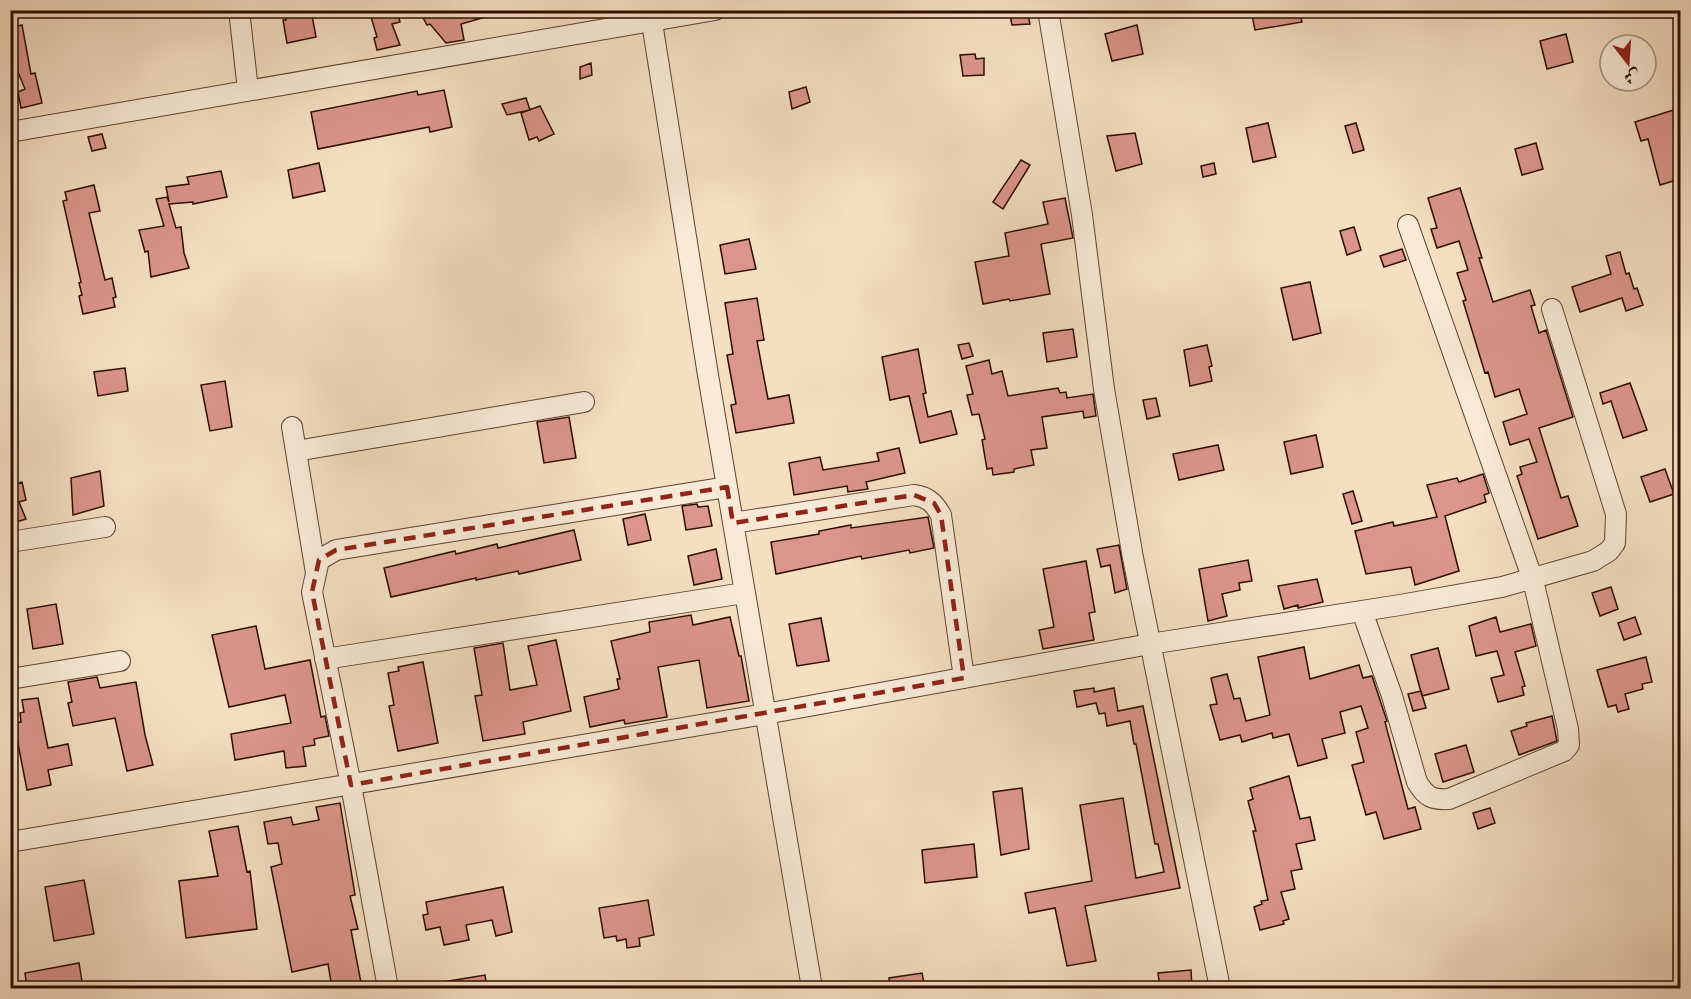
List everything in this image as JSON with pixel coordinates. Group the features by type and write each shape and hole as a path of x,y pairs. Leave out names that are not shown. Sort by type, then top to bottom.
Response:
{"street":[{"path":"239,10 248,90"},
{"path":"10,132 651,16 715,10"},
{"path":"1048,10 1082,215 1104,389 1132,558 1220,988"},
{"path":"651,16 744,593 812,988"},
{"path":"1362,611 1392,696 1417,782 1425,795 1434,800 1449,799 1564,752 1569,745 1568,729 1533,580 1408,225"},
{"path":"10,842 765,714 1150,644 1502,587 1593,561 1609,551 1615,543 1616,514 1552,309"},
{"path":"296,451 584,402"},
{"path":"292,427 316,573"},
{"path":"388,988 351,785 312,592 319,560 336,550 727,487"},
{"path":"733,523 914,495 925,497 934,503 941,515 964,678"},
{"path":"10,542 105,527"},
{"path":"325,659 744,593"},
{"path":"10,679 120,661"}],"highlighted area":[{"path":"727,487 733,523 914,495 934,503 941,515 964,678 351,785 312,592 319,560 336,550"}],"building":[{"path":"284,10 311,10 316,37 287,43 283,20 286,20"},
{"path":"369,10 397,10 400,22 392,24 400,45 377,50 374,38 377,37"},
{"path":"419,10 495,10 496,14 461,24 464,40 446,43 430,24 427,25"},
{"path":"1009,10 1027,10 1030,24 1012,25"},
{"path":"1251,10 1299,10 1302,22 1255,30"},
{"path":"22,25 31,74 35,73 42,103 21,108 18,92 25,89 16,67 10,68 10,28"},
{"path":"1137,25 1143,54 1112,61 1105,34"},
{"path":"1566,34 1573,62 1547,69 1540,41"},
{"path":"975,54 976,59 984,58 984,75 963,76 960,55"},
{"path":"591,63 592,75 580,79 580,67"},
{"path":"806,87 810,102 792,109 789,92"},
{"path":"444,90 452,127 430,132 429,127 318,149 311,112 417,91 418,95"},
{"path":"526,98 530,110 507,115 502,104"},
{"path":"540,106 554,134 539,141 537,137 529,140 521,113"},
{"path":"1680,108 1680,179 1660,185 1648,139 1641,141 1635,122"},
{"path":"1268,123 1276,157 1253,162 1246,128"},
{"path":"1356,123 1364,150 1353,153 1345,126"},
{"path":"1135,133 1142,164 1116,171 1107,136"},
{"path":"102,134 106,148 92,151 88,137"},
{"path":"1536,143 1543,169 1522,175 1515,149"},
{"path":"1021,160 1030,165 1003,209 993,202"},
{"path":"319,163 325,191 293,198 288,170"},
{"path":"1214,163 1216,174 1203,177 1201,166"},
{"path":"221,171 227,197 193,204 193,202 169,204 176,228 181,227 184,253 189,268 151,277 148,251 145,252 139,230 164,226 156,199 167,197 169,202 166,187 189,184 187,177"},
{"path":"94,185 100,211 89,213 105,280 112,278 116,297 113,298 115,307 83,314 79,296 82,295 79,283 81,282 63,201 67,200 65,192"},
{"path":"1460,188 1493,302 1530,290 1535,305 1531,306 1539,333 1546,330 1573,417 1539,428 1561,498 1568,496 1578,526 1538,539 1517,476 1522,474 1520,467 1537,462 1529,439 1510,445 1503,422 1527,414 1519,389 1495,397 1488,372 1485,373 1463,301 1466,300 1457,273 1468,270 1459,241 1437,248 1431,229 1437,228 1428,198"},
{"path":"1065,198 1073,238 1041,244 1050,294 983,304 975,262 1009,256 1005,233 1048,224 1043,202"},
{"path":"1354,227 1361,250 1347,255 1340,231"},
{"path":"749,239 756,269 725,274 720,245"},
{"path":"1402,249 1406,260 1384,267 1380,256"},
{"path":"1620,252 1626,274 1629,273 1634,289 1637,288 1643,305 1626,311 1622,298 1580,312 1572,287 1611,274 1606,256"},
{"path":"1310,282 1321,333 1293,340 1281,288"},
{"path":"757,298 764,340 757,341 768,399 789,395 794,423 736,433 731,405 736,404 727,355 733,354 725,303"},
{"path":"1073,329 1077,357 1047,362 1043,333"},
{"path":"969,343 973,356 962,359 958,345"},
{"path":"1207,345 1212,366 1209,367 1212,381 1190,386 1184,350"},
{"path":"918,349 928,417 951,411 957,434 920,443 909,396 890,400 882,357"},
{"path":"989,360 992,374 1002,371 1008,396 1058,388 1060,393 1066,392 1067,398 1093,394 1096,416 1084,418 1083,411 1042,417 1047,448 1031,450 1034,465 1014,469 1014,472 993,475 992,468 987,469 982,440 985,439 979,414 972,415 967,395 973,394 966,366"},
{"path":"125,368 128,391 98,396 94,372"},
{"path":"225,381 232,427 210,431 201,385"},
{"path":"1630,383 1647,430 1623,438 1611,401 1603,404 1600,393"},
{"path":"1156,398 1160,416 1147,419 1143,400"},
{"path":"569,417 576,458 544,463 537,422"},
{"path":"1316,435 1323,467 1291,474 1284,442"},
{"path":"1218,445 1224,470 1179,480 1173,454"},
{"path":"899,448 905,473 866,482 868,489 848,492 847,486 794,495 789,463 820,457 823,470 879,461 877,453"},
{"path":"1665,469 1674,494 1650,502 1641,477"},
{"path":"100,471 104,506 73,515 71,478"},
{"path":"1483,474 1489,493 1484,495 1486,502 1445,516 1459,571 1415,585 1411,567 1366,574 1355,531 1393,522 1394,526 1437,517 1427,485 1457,478 1459,482"},
{"path":"12,481 13,485 22,482 26,500 19,502 26,519 10,524"},
{"path":"1353,491 1362,521 1352,524 1343,494"},
{"path":"697,504 698,507 708,506 712,526 686,530 682,506"},
{"path":"645,514 651,540 628,545 623,519"},
{"path":"928,517 934,548 862,559 861,556 776,574 771,542 819,534 819,531 851,525 851,528"},
{"path":"574,530 581,560 519,574 518,571 476,580 476,578 391,597 384,568 455,551 456,554 497,544 498,548"},
{"path":"1119,545 1127,589 1115,593 1110,565 1101,567 1097,549"},
{"path":"716,549 722,579 694,585 688,556"},
{"path":"1248,560 1252,581 1239,583 1240,590 1222,594 1227,616 1208,621 1199,569"},
{"path":"1086,561 1095,612 1089,613 1094,640 1043,649 1039,630 1054,627 1043,569"},
{"path":"1317,579 1323,602 1284,609 1278,586"},
{"path":"1611,587 1618,609 1600,616 1592,593"},
{"path":"56,604 63,644 33,649 27,609"},
{"path":"691,615 693,625 730,617 739,656 741,656 749,701 707,708 699,660 658,667 667,717 625,724 624,720 590,727 584,697 619,689 617,679 620,679 611,641 650,632 649,622"},
{"path":"1496,617 1500,632 1531,624 1536,646 1515,652 1525,686 1522,687 1524,695 1498,702 1491,678 1504,675 1497,651 1476,656 1469,626"},
{"path":"1635,617 1641,634 1624,640 1618,623"},
{"path":"821,618 829,661 797,666 789,624"},
{"path":"256,626 265,669 310,660 321,717 325,716 329,736 314,739 315,745 303,747 306,766 286,768 284,751 235,760 231,734 291,723 285,695 229,707 212,635"},
{"path":"556,640 571,711 523,722 525,734 483,741 475,696 482,695 474,648 503,643 510,690 537,685 528,646"},
{"path":"1304,647 1310,679 1359,665 1363,678 1372,676 1387,721 1385,722 1408,809 1415,807 1421,829 1384,839 1376,812 1366,815 1352,765 1364,762 1356,732 1368,728 1361,706 1340,712 1345,733 1322,739 1327,758 1298,766 1289,734 1273,738 1272,733 1242,742 1240,735 1220,740 1210,705 1217,704 1211,678 1227,674 1234,699 1240,698 1246,721 1270,715 1258,657"},
{"path":"1438,648 1449,689 1422,696 1411,655"},
{"path":"1646,657 1652,682 1642,684 1643,689 1625,694 1629,709 1618,712 1616,705 1608,707 1597,670"},
{"path":"423,662 438,743 398,751 389,706 394,705 388,673 399,671 398,667"},
{"path":"97,677 100,688 136,682 145,735 153,765 127,771 115,718 73,726 68,703 72,702 68,682"},
{"path":"1094,688 1094,692 1114,688 1118,711 1143,706 1180,888 1085,906 1096,961 1067,966 1055,908 1029,913 1025,893 1092,881 1080,805 1123,798 1136,878 1164,872 1158,844 1155,844 1130,721 1107,726 1105,713 1099,714 1096,703 1077,707 1074,691"},
{"path":"1421,691 1426,708 1413,711 1408,694"},
{"path":"38,698 48,748 68,744 72,765 48,770 51,785 27,790 14,723 21,722 20,713 24,712 22,700"},
{"path":"1552,716 1557,741 1519,755 1511,731 1527,726 1526,723"},
{"path":"1466,745 1474,772 1443,782 1435,754"},
{"path":"1289,776 1300,819 1310,817 1315,840 1296,844 1302,869 1291,871 1295,889 1281,892 1289,919 1283,921 1284,924 1260,930 1254,907 1262,904 1261,901 1268,900 1253,831 1256,831 1248,801 1253,799 1250,788"},
{"path":"1022,788 1029,849 1001,855 993,792"},
{"path":"340,803 355,895 350,896 358,929 351,930 362,988 332,988 328,964 292,972 271,867 282,864 278,843 268,844 264,822 291,817 293,825 319,820 316,807"},
{"path":"1490,808 1495,823 1478,829 1473,813"},
{"path":"238,826 247,872 250,871 257,929 186,938 179,881 218,876 209,831"},
{"path":"974,844 977,877 925,883 922,850"},
{"path":"84,880 94,934 54,941 45,887"},
{"path":"503,887 512,932 496,936 492,920 466,925 469,940 444,945 440,927 426,930 423,915 428,914 426,902"},
{"path":"648,900 654,935 639,938 640,946 627,948 626,939 617,941 616,936 604,938 599,908"},
{"path":"79,963 83,988 27,988 25,973"},
{"path":"1191,970 1192,988 1160,988 1158,973"},
{"path":"922,973 925,988 890,988 889,978"},
{"path":"485,975 487,988 443,988 443,982"}]}
